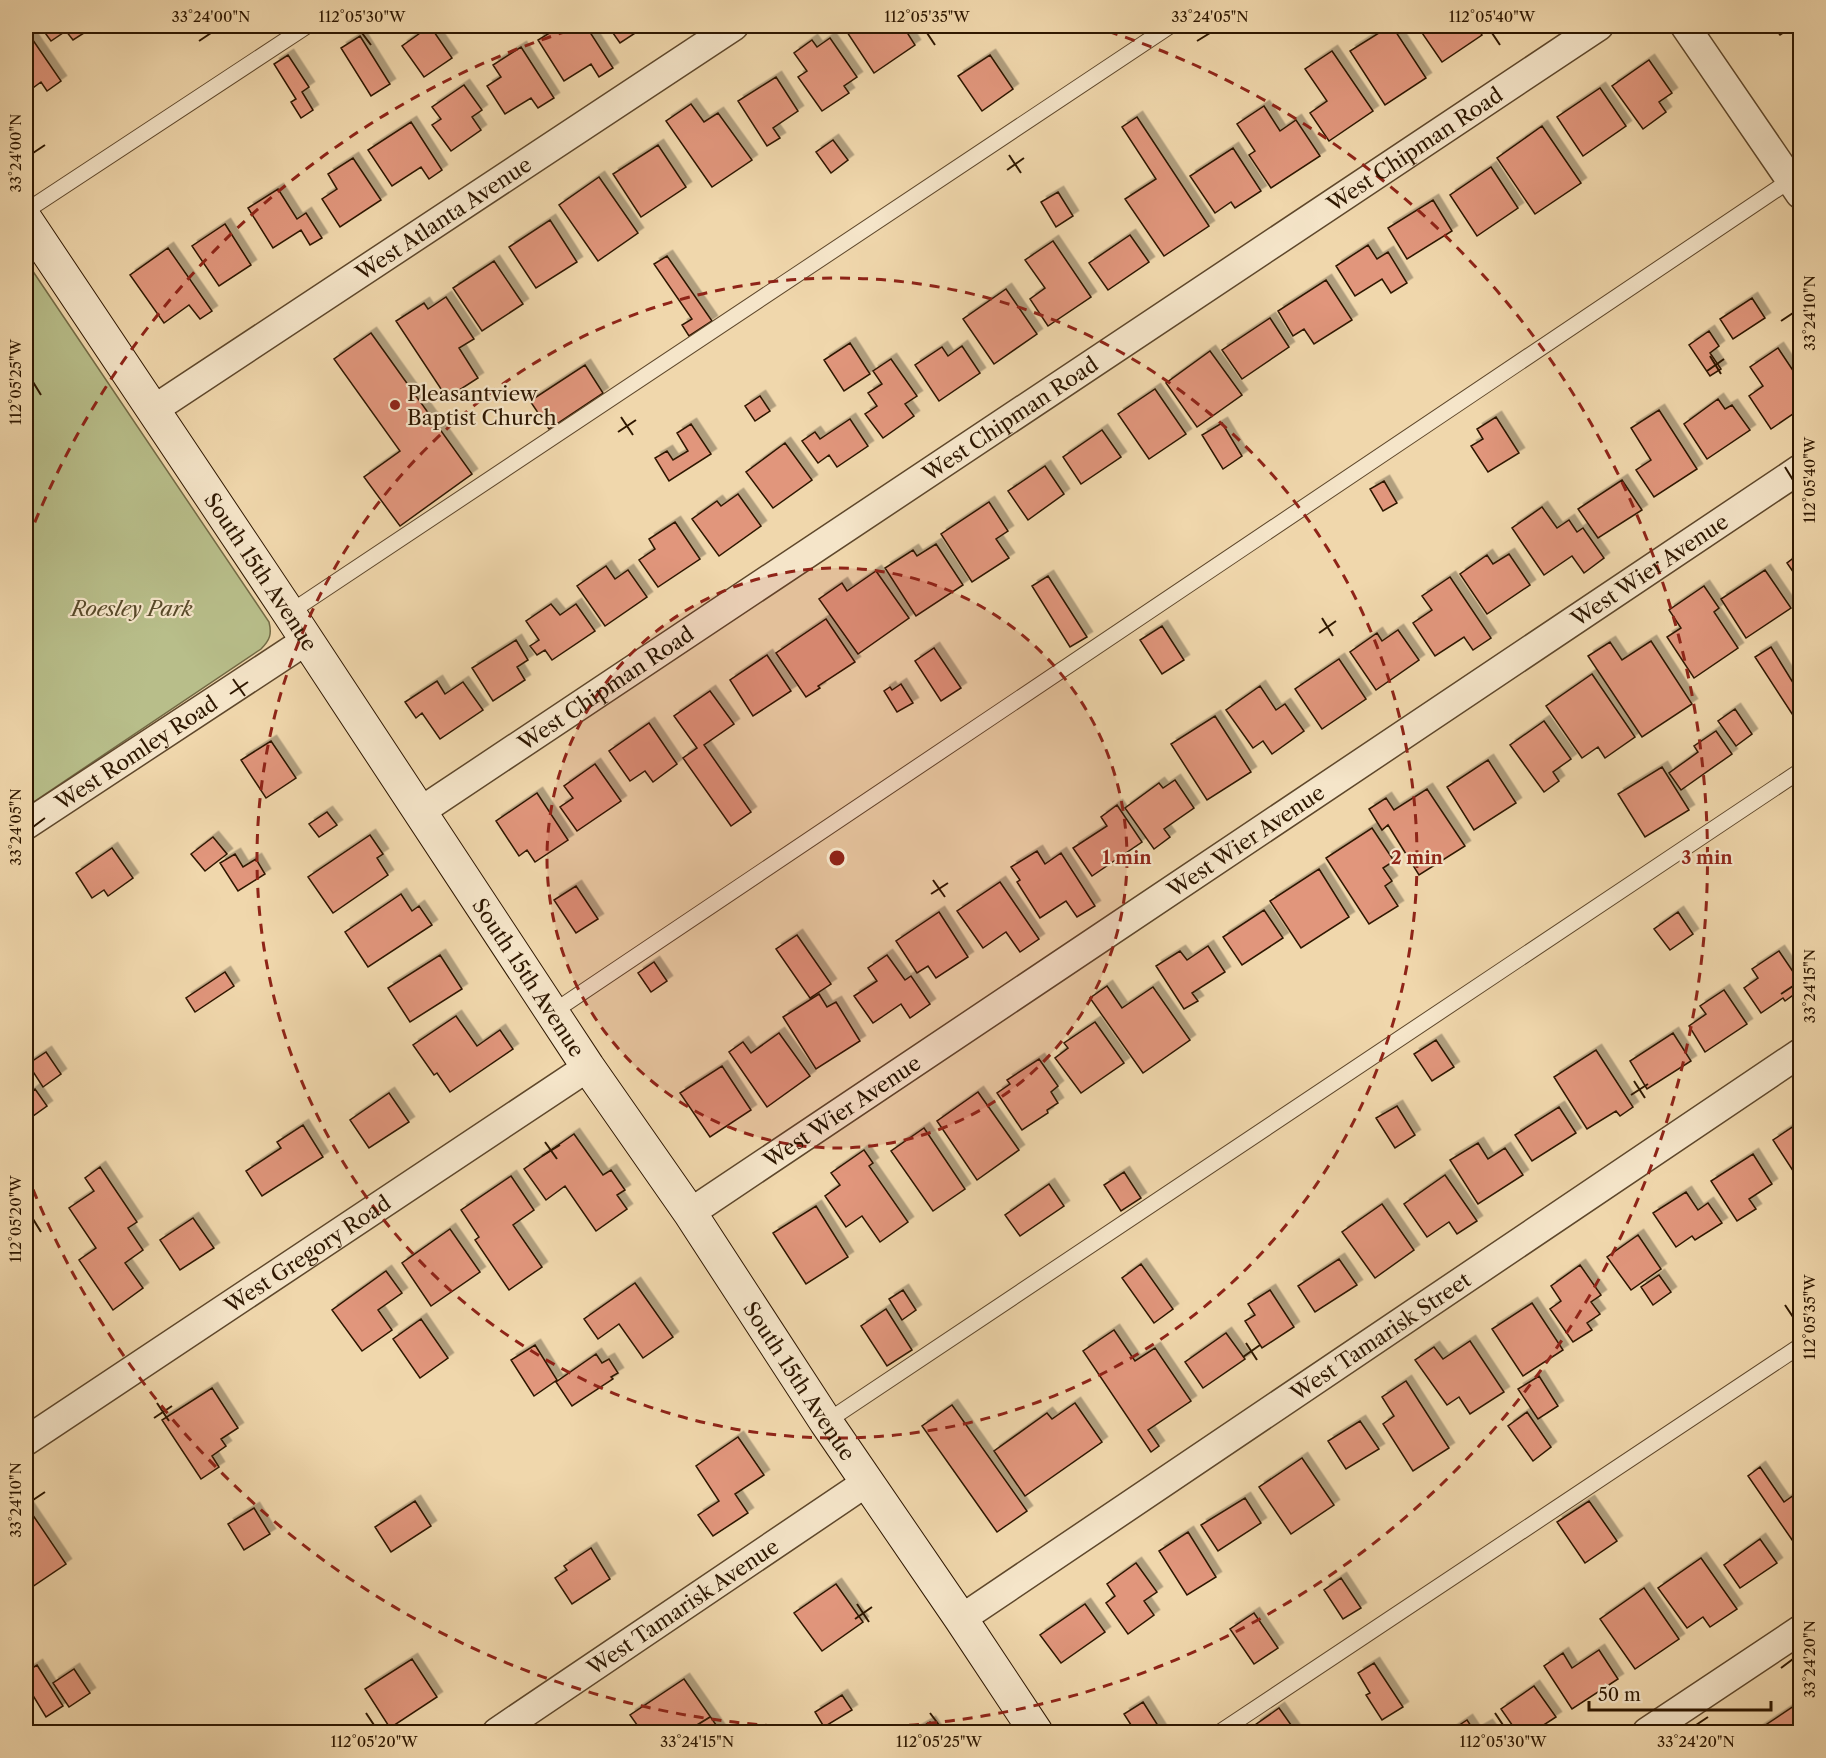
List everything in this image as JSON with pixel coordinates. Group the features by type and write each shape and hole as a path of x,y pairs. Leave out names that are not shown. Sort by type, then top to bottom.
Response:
{"street":[{"name":"West Atlanta Avenue","path":"153,410 734,26"},
{"name":"West Chipman Road","path":"421,812 1599,26"},
{"path":"1685,26 1797,182"},
{"name":"South 15th Avenue","path":"26,220 421,812 588,1067 690,1213 826,1422 1036,1732"},
{"name":"West Wier Avenue","path":"690,1213 1800,469"},
{"name":"West Romley Road","path":"26,825 298,627"},
{"name":"West Tamarisk Street","path":"961,1619 1800,1053"},
{"name":"West Gregory Road","path":"26,1442 588,1067"},
{"name":"West Tamarisk Avenue","path":"497,1732 867,1482"},
{"path":"1647,1732 1800,1629"}],"lane":[{"path":"26,211 307,26"},
{"path":"298,627 1170,26"},
{"path":"552,1012 1797,182"},
{"path":"826,1422 1800,771"},
{"path":"1220,1732 1800,1346"}],"green space":[{"name":"Roesley Park","path":"26,261 269,622 270,637 261,649 26,807"}],"building":[{"path":"40,26 95,26 73,40 66,31 51,41"},
{"path":"430,26 452,58 424,77 402,46"},
{"path":"561,26 586,26 613,68 599,77 591,64 564,81 538,40"},
{"path":"608,26 646,26 620,43"},
{"path":"843,26 903,26 915,45 874,73"},
{"path":"1390,26 1426,78 1385,105 1350,51"},
{"path":"1425,26 1476,26 1482,35 1442,62 1420,30"},
{"path":"1755,26 1771,26 1760,33"},
{"path":"1773,26 1794,26 1780,35"},
{"path":"26,30 61,81 47,91 41,82 26,93"},
{"path":"360,36 390,84 371,96 341,48"},
{"path":"830,38 857,77 844,86 849,93 822,111 798,77 807,71 794,53 812,40 817,47"},
{"path":"521,47 554,98 538,108 531,98 505,114 487,86 501,77 493,65"},
{"path":"1332,51 1373,111 1329,141 1310,113 1327,101 1305,69"},
{"path":"288,55 309,87 302,92 313,110 301,118 291,102 296,99 274,64"},
{"path":"990,55 1013,89 982,111 958,76"},
{"path":"1649,60 1672,93 1659,102 1666,112 1643,129 1612,86"},
{"path":"776,77 798,111 773,128 780,138 767,146 738,101"},
{"path":"464,85 482,110 472,117 481,130 451,151 432,125 441,119 432,107"},
{"path":"1600,88 1626,126 1583,156 1557,117"},
{"path":"691,104 704,122 718,113 752,160 712,187 666,121"},
{"path":"1264,106 1280,131 1296,120 1320,156 1271,188 1249,155 1255,151 1237,124"},
{"path":"1137,117 1209,226 1164,256 1125,199 1156,179 1122,127"},
{"path":"411,122 442,170 429,179 421,167 392,186 368,150"},
{"path":"1542,126 1581,183 1535,214 1497,158"},
{"path":"833,140 848,160 831,173 816,152"},
{"path":"658,145 686,187 641,217 613,174"},
{"path":"1233,148 1261,191 1235,208 1231,202 1215,213 1190,176"},
{"path":"353,158 381,200 340,227 322,199 337,189 328,174"},
{"path":"1491,167 1518,208 1477,236 1450,195"},
{"path":"599,177 638,233 598,261 559,205"},
{"path":"278,189 297,219 306,213 322,238 310,245 301,230 273,248 248,208"},
{"path":"1058,192 1073,216 1056,227 1041,202"},
{"path":"1433,200 1452,231 1407,259 1388,228"},
{"path":"550,220 577,262 536,288 509,247"},
{"path":"225,224 251,265 219,286 192,246"},
{"path":"1130,235 1149,262 1108,290 1089,263"},
{"path":"1053,241 1091,297 1048,326 1030,299 1045,288 1025,260"},
{"path":"1368,245 1377,259 1388,252 1407,283 1391,293 1382,279 1355,296 1336,266"},
{"path":"168,248 212,311 200,319 189,305 164,323 130,275"},
{"path":"667,256 712,321 689,336 682,325 692,319 654,264"},
{"path":"494,261 523,304 482,331 453,288"},
{"path":"1326,280 1352,320 1314,344 1304,329 1293,336 1278,311"},
{"path":"1006,289 1037,334 994,364 963,319"},
{"path":"446,297 474,339 459,348 478,378 447,398 396,321 424,303 428,309"},
{"path":"1752,298 1765,318 1733,339 1720,319"},
{"path":"1270,318 1289,347 1242,379 1222,350"},
{"path":"1709,331 1719,346 1710,353 1721,369 1710,376 1689,345"},
{"name":"Pleasantview Baptist Church","path":"371,333 472,474 400,526 364,477 400,451 334,359"},
{"path":"850,343 870,374 844,391 824,360"},
{"path":"962,346 980,373 939,401 915,365 942,347 948,356"},
{"path":"1778,348 1800,381 1800,409 1771,429 1749,396 1763,386 1750,367"},
{"path":"1210,351 1242,395 1197,427 1166,383"},
{"path":"891,359 917,396 905,404 914,416 883,438 865,414 877,406 868,393 882,384 873,371"},
{"path":"585,365 603,393 549,429 530,401"},
{"path":"1155,389 1186,434 1149,459 1118,414"},
{"path":"760,396 770,411 755,421 745,406"},
{"path":"1718,399 1725,409 1732,405 1750,430 1707,459 1684,424"},
{"path":"1659,410 1697,469 1654,497 1636,470 1651,460 1631,428"},
{"path":"1496,417 1519,453 1488,472 1471,446 1483,439 1477,429"},
{"path":"850,419 868,446 837,467 829,455 818,463 802,441 815,432 820,439"},
{"path":"1222,423 1242,456 1223,469 1202,435"},
{"path":"691,424 711,454 669,481 655,458 667,451 673,460 688,451 677,433"},
{"path":"1102,430 1121,457 1081,484 1063,457"},
{"path":"785,443 812,480 773,508 746,472"},
{"path":"1045,466 1064,494 1028,520 1008,491"},
{"path":"1622,480 1642,510 1598,538 1578,509"},
{"path":"1384,481 1397,503 1383,511 1370,489"},
{"path":"738,494 761,526 719,556 692,519 717,501 721,506"},
{"path":"989,502 1008,531 996,539 1009,558 972,582 941,534"},
{"path":"1542,507 1557,528 1569,520 1577,532 1583,528 1604,558 1584,573 1572,556 1544,575 1512,528"},
{"path":"675,522 700,559 658,587 639,560 655,549 649,539"},
{"path":"936,544 963,585 916,616 885,568 913,550 917,556"},
{"path":"1800,553 1800,582 1787,563"},
{"path":"1509,554 1530,585 1487,614 1460,574 1487,555 1493,564"},
{"path":"606,566 615,579 628,570 647,597 605,626 577,586"},
{"path":"1765,570 1791,608 1746,638 1721,599"},
{"path":"876,571 909,618 858,654 819,599 842,583 847,591"},
{"path":"1048,576 1087,637 1070,647 1032,586"},
{"path":"1450,577 1491,638 1473,650 1464,637 1435,656 1413,623 1432,610 1422,596"},
{"path":"1704,586 1719,608 1714,612 1738,648 1694,678 1667,637 1681,628 1669,610"},
{"path":"551,604 560,615 576,604 595,631 552,660 545,650 537,655 530,646 539,640 526,621"},
{"path":"826,619 855,662 818,686 820,688 806,697 776,653"},
{"path":"1162,626 1184,660 1162,674 1140,640"},
{"path":"1398,630 1419,660 1376,690 1350,652 1377,633 1382,641"},
{"path":"516,640 528,660 517,667 525,680 493,701 472,668"},
{"path":"1651,641 1692,704 1642,737 1588,656 1610,642 1622,660"},
{"path":"1771,647 1800,694 1800,726 1755,657"},
{"path":"934,648 961,688 941,701 915,661"},
{"path":"767,655 791,691 753,716 730,680"},
{"path":"1339,659 1366,699 1322,729 1295,689"},
{"path":"1592,674 1635,737 1605,758 1598,747 1582,758 1546,706"},
{"path":"437,681 445,694 463,682 483,710 440,739 422,713 416,718 405,702"},
{"path":"901,684 913,703 897,712 884,691 890,687 892,690"},
{"path":"1260,686 1276,710 1285,704 1304,731 1272,754 1263,741 1253,748 1226,710"},
{"path":"710,691 734,724 704,745 751,812 731,826 683,758 697,748 674,716"},
{"path":"1735,709 1752,734 1736,746 1718,721"},
{"path":"1215,716 1251,772 1207,800 1171,744"},
{"path":"1544,721 1571,759 1553,772 1559,781 1544,792 1510,745"},
{"path":"649,723 677,764 653,782 645,771 630,781 609,751"},
{"path":"1716,731 1732,754 1681,790 1669,773 1698,752 1694,746"},
{"path":"271,741 296,778 266,798 241,760"},
{"path":"1488,760 1516,803 1474,830 1447,787"},
{"path":"595,764 621,801 577,831 560,807 573,798 564,786"},
{"path":"1662,767 1689,810 1645,837 1618,794"},
{"path":"1175,780 1194,808 1164,829 1170,837 1154,849 1125,808 1159,783 1163,788"},
{"path":"1427,789 1465,846 1419,875 1388,825 1382,830 1369,809 1386,798 1394,810"},
{"path":"537,793 568,840 535,862 527,850 519,856 496,821"},
{"path":"1117,805 1142,842 1092,876 1073,848 1107,826 1101,817"},
{"path":"327,812 337,825 319,837 309,824"},
{"path":"1372,828 1394,861 1383,868 1392,881 1385,886 1398,906 1369,924 1326,858"},
{"path":"370,835 383,854 377,858 388,875 333,913 308,877"},
{"path":"213,837 227,854 205,871 191,854"},
{"path":"112,848 133,878 108,896 104,890 92,898 76,873"},
{"path":"1037,851 1045,864 1061,853 1095,906 1077,917 1066,901 1040,918 1017,882 1020,880 1011,867"},
{"path":"235,854 243,867 256,859 265,874 238,891 220,863"},
{"path":"1319,869 1349,917 1301,948 1270,901"},
{"path":"1000,882 1039,939 1020,952 1006,932 983,948 957,911"},
{"path":"576,886 598,919 576,933 554,900"},
{"path":"401,894 412,911 419,906 432,925 368,967 345,932"},
{"path":"1264,910 1283,938 1242,965 1223,937"},
{"path":"939,912 968,957 936,978 928,966 917,973 896,941"},
{"path":"1678,912 1693,934 1670,950 1654,929"},
{"path":"797,935 831,984 810,998 776,949"},
{"path":"1208,946 1225,972 1192,993 1198,1001 1184,1009 1156,966 1180,951 1187,960"},
{"path":"1779,951 1800,982 1800,990 1785,1001 1783,998 1761,1013 1744,988 1758,978 1752,969"},
{"path":"440,955 462,989 410,1022 388,988"},
{"path":"887,955 905,980 911,976 930,1004 910,1018 901,1004 873,1023 854,996 877,981 868,968"},
{"path":"654,962 667,981 651,992 638,973"},
{"path":"225,972 234,986 195,1012 186,998"},
{"path":"1107,986 1122,1008 1153,987 1190,1040 1143,1073 1090,998"},
{"path":"1724,990 1747,1024 1705,1052 1689,1026 1706,1014 1700,1006"},
{"path":"819,994 827,1007 836,1002 860,1041 816,1069 783,1017"},
{"path":"456,1016 477,1046 500,1030 513,1049 450,1092 437,1073 434,1075 413,1045"},
{"path":"1095,1022 1124,1063 1081,1093 1055,1058 1068,1048 1064,1043"},
{"path":"779,1033 810,1076 767,1107 729,1052 743,1042 751,1053"},
{"path":"1673,1033 1691,1061 1647,1089 1630,1061"},
{"path":"1436,1040 1454,1067 1432,1081 1414,1054"},
{"path":"1596,1050 1633,1107 1620,1116 1616,1111 1587,1129 1554,1077"},
{"path":"46,1052 61,1074 43,1087 28,1064"},
{"path":"1039,1059 1058,1086 1051,1092 1058,1103 1047,1110 1048,1113 1022,1130 997,1093 1010,1084 1007,1080"},
{"path":"722,1066 751,1110 710,1137 680,1093"},
{"path":"35,1089 47,1106 26,1121 26,1096"},
{"path":"978,1092 1019,1150 977,1180 937,1121"},
{"path":"389,1093 409,1122 369,1148 350,1120"},
{"path":"1397,1106 1415,1135 1395,1148 1376,1118"},
{"path":"1559,1107 1576,1133 1532,1161 1515,1135"},
{"path":"1800,1122 1800,1178 1799,1180 1773,1140"},
{"path":"303,1125 323,1157 262,1196 246,1171 281,1148 277,1142"},
{"path":"924,1128 965,1189 933,1211 891,1151"},
{"path":"574,1134 603,1175 611,1170 625,1190 617,1195 627,1209 596,1231 565,1186 546,1200 524,1169"},
{"path":"1478,1143 1488,1159 1505,1148 1523,1175 1478,1204 1450,1160"},
{"path":"864,1150 873,1163 869,1166 908,1222 880,1242 862,1216 846,1227 825,1196 840,1185 831,1173"},
{"path":"1753,1154 1772,1184 1749,1199 1756,1209 1737,1221 1711,1181"},
{"path":"100,1167 137,1222 128,1228 143,1250 125,1263 143,1288 113,1310 79,1260 96,1248 69,1208 94,1191 85,1178"},
{"path":"1124,1172 1141,1198 1121,1211 1104,1185"},
{"path":"1445,1175 1477,1221 1457,1234 1449,1222 1427,1237 1404,1204"},
{"path":"511,1176 534,1210 513,1225 542,1267 509,1290 475,1240 479,1237 461,1210"},
{"path":"1049,1184 1064,1206 1020,1236 1005,1215"},
{"path":"1686,1192 1698,1210 1708,1203 1722,1223 1695,1240 1692,1236 1676,1247 1653,1213"},
{"path":"1382,1204 1414,1250 1375,1278 1342,1232"},
{"path":"816,1206 848,1257 806,1284 773,1233"},
{"path":"193,1218 214,1248 180,1270 160,1240"},
{"path":"450,1229 480,1272 431,1306 402,1263"},
{"path":"1638,1235 1661,1269 1631,1290 1607,1257"},
{"path":"1339,1259 1357,1285 1315,1312 1298,1286"},
{"path":"1141,1264 1173,1309 1154,1323 1122,1278"},
{"path":"1580,1265 1601,1295 1591,1302 1600,1314 1587,1323 1592,1330 1573,1342 1550,1309 1561,1301 1551,1286"},
{"path":"386,1271 402,1293 378,1310 392,1330 362,1351 332,1310"},
{"path":"1659,1275 1671,1292 1653,1305 1641,1287"},
{"path":"635,1283 673,1337 643,1358 619,1324 598,1339 584,1319"},
{"path":"903,1290 916,1310 902,1320 889,1299"},
{"path":"1270,1290 1294,1327 1262,1348 1245,1321 1255,1315 1248,1304"},
{"path":"1532,1303 1563,1350 1523,1376 1492,1329"},
{"path":"886,1309 912,1350 887,1366 861,1326"},
{"path":"421,1319 448,1358 420,1378 393,1339"},
{"path":"1114,1330 1135,1361 1155,1348 1191,1401 1148,1430 1159,1446 1151,1452 1083,1351"},
{"path":"1226,1333 1245,1359 1203,1388 1185,1362"},
{"path":"1470,1341 1504,1392 1470,1414 1459,1397 1447,1405 1415,1360 1434,1347 1443,1359"},
{"path":"535,1345 557,1380 534,1396 511,1360"},
{"path":"596,1354 602,1363 609,1359 618,1373 611,1377 613,1379 572,1406 556,1382"},
{"path":"1539,1376 1558,1406 1538,1419 1518,1389"},
{"path":"1406,1381 1449,1448 1413,1471 1383,1424 1394,1416 1382,1397"},
{"path":"212,1388 238,1428 221,1439 226,1446 212,1456 219,1467 201,1479 162,1420"},
{"path":"1075,1403 1102,1442 1025,1496 994,1451 1047,1413 1052,1419"},
{"path":"952,1405 1027,1511 997,1532 922,1426"},
{"path":"1527,1412 1551,1447 1533,1461 1508,1426"},
{"path":"1360,1421 1379,1449 1346,1469 1328,1441"},
{"path":"738,1437 764,1475 735,1494 748,1513 713,1536 698,1515 719,1501 696,1466"},
{"path":"1302,1458 1334,1505 1291,1534 1259,1487"},
{"path":"1760,1467 1784,1502 1794,1495 1800,1504 1800,1544 1797,1547 1748,1476"},
{"path":"1245,1498 1261,1523 1218,1551 1201,1525"},
{"path":"415,1501 431,1526 391,1552 375,1527"},
{"path":"1589,1501 1617,1541 1585,1563 1557,1522"},
{"path":"26,1505 66,1564 26,1591"},
{"path":"254,1508 270,1534 244,1550 228,1524"},
{"path":"1188,1532 1216,1577 1187,1595 1159,1551"},
{"path":"1760,1539 1777,1563 1740,1588 1724,1565"},
{"path":"591,1548 610,1579 572,1604 555,1578 567,1570 564,1566"},
{"path":"1701,1558 1737,1609 1710,1627 1703,1617 1687,1628 1658,1588"},
{"path":"1136,1563 1157,1592 1144,1601 1154,1615 1128,1634 1106,1603 1115,1596 1107,1584"},
{"path":"1341,1578 1361,1608 1343,1619 1324,1590"},
{"path":"836,1584 863,1622 822,1651 794,1613"},
{"path":"1644,1588 1679,1639 1635,1669 1600,1619"},
{"path":"1085,1604 1105,1632 1061,1663 1040,1635"},
{"path":"1254,1613 1278,1648 1254,1664 1230,1629"},
{"path":"1599,1650 1618,1679 1572,1709 1544,1666 1563,1653 1572,1668"},
{"path":"412,1659 437,1697 390,1728 365,1689"},
{"path":"1374,1663 1403,1707 1382,1720 1366,1695 1370,1693 1358,1673"},
{"path":"37,1665 63,1706 46,1717 26,1684 26,1672"},
{"path":"74,1669 90,1693 69,1707 53,1683"},
{"path":"684,1679 721,1732 642,1732 630,1715"},
{"path":"1534,1686 1556,1717 1533,1732 1517,1732 1501,1709"},
{"path":"842,1695 852,1710 824,1727 815,1712"},
{"path":"1143,1702 1162,1732 1126,1732 1133,1728 1124,1714"},
{"path":"1800,1702 1800,1732 1755,1732"},
{"path":"1279,1708 1296,1732 1260,1732 1255,1725"},
{"path":"1467,1720 1475,1732 1449,1732"},
{"path":"930,1722 937,1732 913,1732"},
{"path":"1487,1725 1492,1732 1475,1732"}],"place":[{"name":"Pleasantview Baptist Church","path":"395,405"}]}
